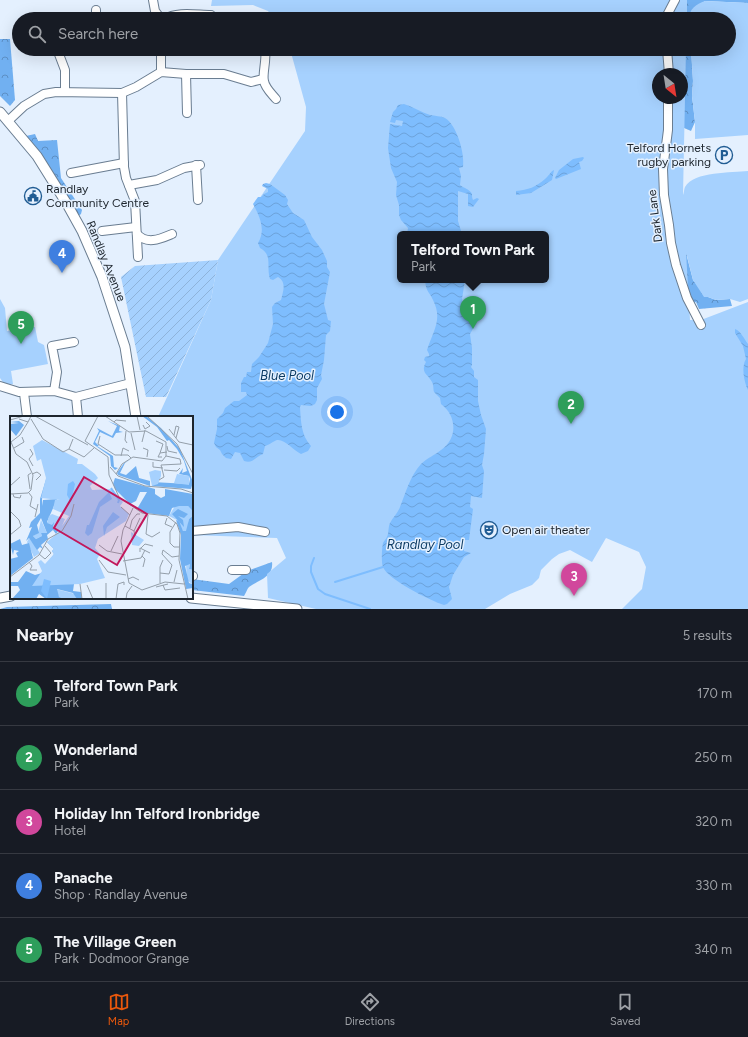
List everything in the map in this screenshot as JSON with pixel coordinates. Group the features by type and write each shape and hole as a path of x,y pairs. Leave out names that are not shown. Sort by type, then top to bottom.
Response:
{"street":[{"path":"153,0 155,12"},
{"path":"669,12 675,0"},
{"path":"60,56 65,70 65,92"},
{"path":"161,56 161,72"},
{"path":"266,56 263,79 276,99"},
{"path":"668,56 669,68"},
{"path":"8,120 24,106 38,97 49,93 122,93 136,87 161,72 186,74 224,74 251,82 263,79"},
{"path":"186,74 188,112"},
{"path":"122,93 124,163 126,178 135,201 138,257"},
{"name":"Dark Lane","path":"668,104 668,130 663,169 664,195 671,243 676,265 687,298 701,325"},
{"name":"Randlay Avenue","path":"0,112 37,156 82,231 102,277 125,347 136,416"},
{"path":"71,173 124,163"},
{"path":"130,185 157,180 184,168 198,165 198,200"},
{"path":"102,231 137,230"},
{"path":"137,230 142,239 149,241 158,240 172,234"},
{"path":"54,391 57,372 52,346 74,342"},
{"path":"0,386 24,393 54,391 76,397 131,383"},
{"path":"24,393 27,416"},
{"path":"76,397 78,416"},
{"path":"193,531 238,527 266,532"},
{"path":"232,570 246,570"},
{"path":"0,598 10,596"},
{"path":"193,598 297,609"}],"green space":[{"path":"683,0 748,0 748,3 705,1 691,12 679,12"},
{"path":"0,39 10,39 15,100 10,106 0,96"},
{"path":"678,56 691,56 693,81 692,96 695,122 691,131 682,127 682,104 688,104 688,68 681,68"},
{"path":"35,134 38,141 57,140 61,178 82,210 81,214 77,217 26,136"},
{"path":"684,235 687,257 693,280 708,297 716,300 730,299 732,306 699,309 696,302 686,306"},
{"path":"272,562 271,571 268,575 249,587 244,596 193,590 193,579 229,584 247,571"},
{"path":"111,604 112,609 0,609 7,607"}],"shaded area":[{"path":"212,0 687,0 687,12 269,12 253,5 211,6"},
{"path":"705,1 748,3 748,135 695,139 691,56 736,56 736,12 690,12"},
{"path":"292,56 686,56 686,68 652,68 652,104 685,104 683,195 685,187 696,178 705,175 748,171 748,299 740,302 730,299 716,300 704,297 693,280 686,252 690,320 701,320 748,302 748,609 622,609 642,589 646,567 639,552 606,538 592,562 570,550 559,554 541,570 539,578 532,585 510,594 485,609 316,609 268,598 267,574 286,558 277,538 193,535 193,416 158,416 211,300 218,260 305,131 306,107"},
{"path":"218,260 211,300 166,397 146,397 121,277 135,266"},
{"path":"0,299 5,308 7,331 35,327 38,342 44,345 48,364 11,371 13,384 5,385 0,378"}],"water":[{"path":"404,104 430,115 445,118 453,127 459,140 463,155 463,167 459,168 461,176 460,185 471,192 473,200 477,198 479,199 473,207 468,206 468,194 458,191 458,221 461,231 408,231 408,228 401,220 396,195 397,182 391,168 388,148 390,124 402,126 403,121 396,120 395,123 390,122 393,112 398,105"},
{"path":"584,158 582,161 579,162 581,169 556,179 555,178 559,170 573,159"},
{"path":"554,170 552,180 531,193 516,195 516,191 535,186"},
{"name":"Blue Pool","path":"266,183 270,184 285,195 288,200 287,204 293,213 304,220 312,237 322,250 330,272 324,304 328,320 331,321 330,331 326,335 321,375 322,379 317,388 317,400 315,404 311,406 301,405 300,407 303,433 311,446 308,451 301,454 283,441 277,440 265,446 263,454 250,462 247,462 244,461 240,453 235,452 231,459 226,458 214,443 217,429 217,419 223,413 225,408 234,401 239,401 247,395 246,392 241,392 241,383 244,377 246,377 247,372 251,372 252,364 259,357 268,343 273,324 272,307 275,303 281,300 283,291 283,282 281,279 278,277 273,280 270,279 268,257 260,248 258,243 262,233 262,228 260,219 253,204 258,197 261,197 268,192 268,189 262,186"},
{"name":"Randlay Pool","path":"465,283 462,299 464,307 472,314 474,327 470,334 472,348 471,367 474,371 474,377 478,380 478,401 486,429 482,465 484,471 482,498 471,496 470,507 473,509 469,540 464,540 464,551 471,553 464,557 453,575 449,587 452,599 444,605 420,594 392,577 386,572 382,562 383,543 388,535 389,525 399,509 414,474 423,462 447,445 453,433 453,421 446,409 441,404 440,398 434,392 432,382 424,371 426,362 424,360 425,357 429,356 427,350 437,320 436,307 425,284"},
{"path":"735,329 741,333 748,344 748,390 745,383 744,374 744,362 746,359 743,346 735,333"}],"waterway":[{"path":"314,558 311,566 311,572 318,589 325,594 370,609"},
{"path":"335,582 383,567"}],"place":[{"name":"Telford Hornets rugby parking","path":"724,155"},
{"name":"Randlay Community Centre","path":"33,196"},
{"name":"Panache","path":"62,273"},
{"name":"Telford Town Park","path":"473,329"},
{"name":"The Village Green","path":"21,344"},
{"name":"Wonderland","path":"571,424"},
{"name":"Open air theater","path":"489,530"},
{"name":"Holiday Inn Telford Ironbridge","path":"574,596"}]}
